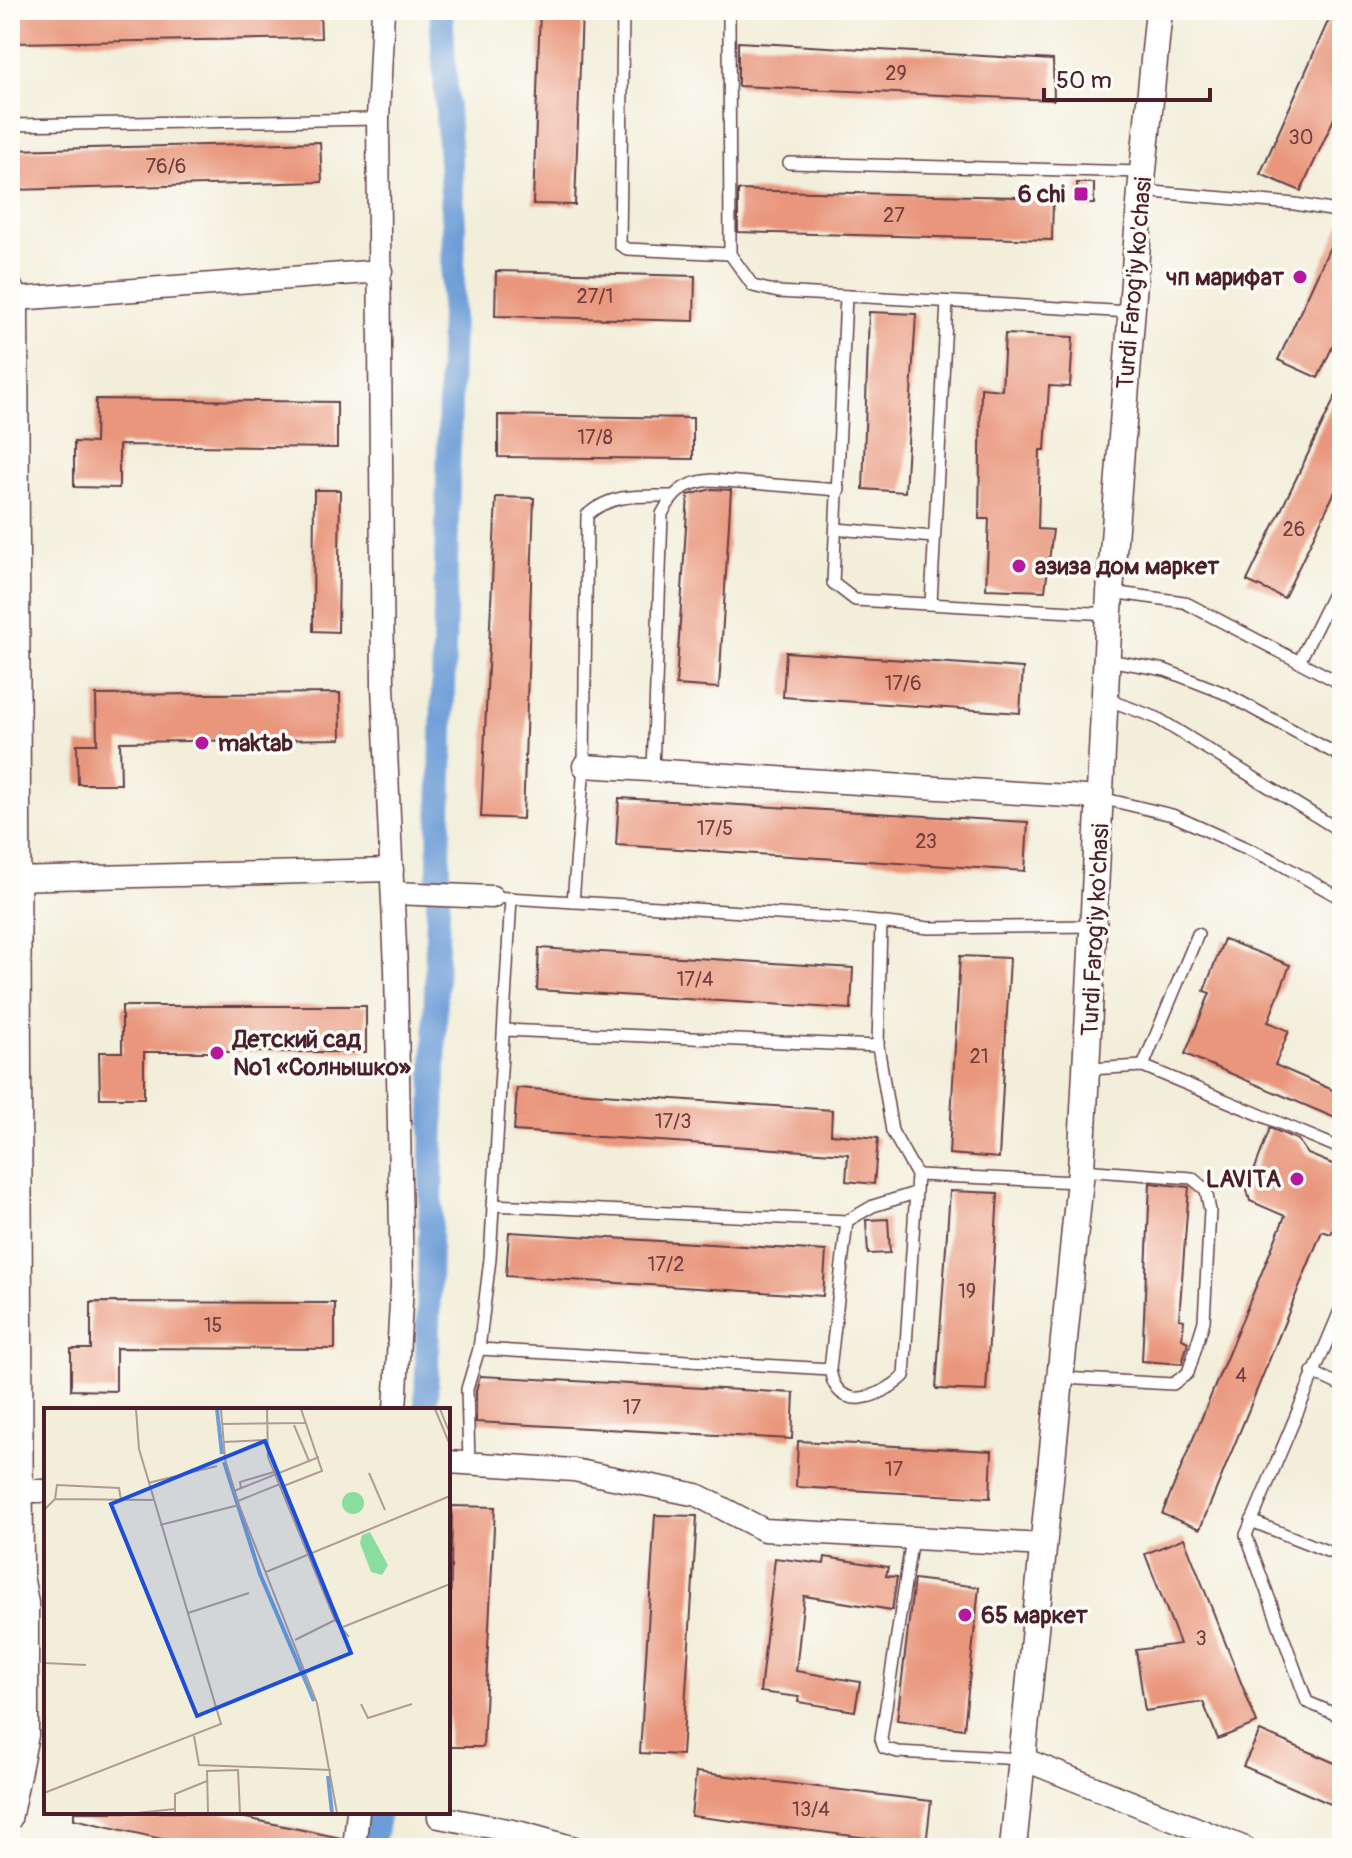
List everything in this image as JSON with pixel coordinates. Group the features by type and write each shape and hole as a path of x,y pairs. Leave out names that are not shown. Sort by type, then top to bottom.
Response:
{"street":[{"path":"383,10 378,119 383,686 392,882 402,1285 395,1408"},
{"name":"Turdi Farog'iy ko'chasi","path":"1013,1848 1089,1069 1110,603 1142,181 1159,10"},
{"path":"10,1819 27,1735 27,1609 16,1575 22,1491 16,1465 13,292 381,271"},
{"path":"584,766 1101,798"},
{"path":"14,879 392,882 497,898"},
{"path":"458,1462 574,1470 697,1495 764,1530 1044,1545"},
{"path":"22,1491 44,1491"},
{"path":"16,1575 44,1576"},
{"path":"1023,1759 1245,1848"},
{"path":"354,1848 358,1814"},
{"path":"439,1817 518,1832 575,1848"}],"lane":[{"path":"623,10 620,245 627,249 730,254"},
{"path":"729,10 730,254 753,286 778,292 1132,312"},
{"path":"1149,10 1159,10"},
{"path":"10,125 378,119"},
{"path":"789,163 1142,181 1342,212"},
{"path":"846,296 833,583 841,592 855,600 931,603 1184,602 1342,684"},
{"path":"931,603 947,302"},
{"path":"653,770 662,514 671,496 691,482 712,480 839,490"},
{"path":"573,902 584,766 587,515 600,504 620,496 671,496"},
{"path":"836,529 934,537"},
{"path":"1299,662 1342,576"},
{"path":"1107,660 1165,670 1224,693 1342,757"},
{"path":"1105,698 1157,718 1342,832"},
{"path":"1101,798 1172,815 1275,861 1342,899"},
{"path":"458,1462 467,1389 479,1349 490,1259 504,1030 497,898 881,922 929,928 1095,926"},
{"path":"847,1221 830,1369 832,1384 842,1394 870,1398 890,1390 904,1376 917,1175 892,1131 878,1046 881,922"},
{"path":"1143,1066 1198,934"},
{"path":"504,1030 878,1046"},
{"path":"1089,1069 1143,1066 1342,1149"},
{"path":"917,1175 1192,1178 1206,1190 1210,1211 1204,1321 1188,1373 1173,1384 1061,1378"},
{"path":"492,1205 847,1221 873,1206 915,1193"},
{"path":"1342,1306 1246,1535 1307,1702 1342,1717"},
{"path":"479,1349 830,1369"},
{"path":"1312,1372 1342,1386"},
{"path":"1251,1521 1342,1557"},
{"path":"912,1538 881,1739 884,1748 898,1752 1023,1759"}],"building":[{"path":"13,10 320,10 321,38 13,43"},
{"path":"540,10 582,10 575,205 533,204"},
{"path":"1333,10 1342,10 1342,101 1301,191 1260,174"},
{"path":"738,42 1053,60 1054,100 738,86"},
{"path":"320,142 322,182 12,190 11,150"},
{"path":"1077,183 1094,183 1094,204 1078,204"},
{"path":"738,190 1053,198 1052,240 738,232"},
{"path":"1342,221 1342,326 1318,378 1278,360"},
{"path":"496,271 695,276 694,321 495,316"},
{"path":"869,312 916,314 905,492 863,489"},
{"path":"1005,334 1073,337 1070,387 1049,386 1045,450 1040,450 1038,529 1053,530 1045,591 986,589 989,519 979,519 981,388 1002,390"},
{"path":"1342,383 1342,477 1284,598 1247,581"},
{"path":"96,399 337,402 337,448 119,445 119,488 74,487 74,442 95,443"},
{"path":"498,415 693,418 693,459 498,457"},
{"path":"712,489 731,490 719,688 676,685 688,495"},
{"path":"314,490 340,490 338,632 313,631"},
{"path":"496,497 534,498 523,819 481,817"},
{"path":"786,652 1023,668 1020,713 783,697"},
{"path":"340,693 341,739 120,742 121,784 78,784 77,744 97,744 96,695"},
{"path":"619,798 1028,822 1025,871 616,845"},
{"path":"1224,939 1290,965 1268,1022 1289,1031 1275,1065 1342,1094 1342,1121 1185,1054 1210,993 1204,991"},
{"path":"539,948 853,968 851,1009 537,990"},
{"path":"960,956 1010,958 999,1158 949,1154"},
{"path":"122,1006 366,1006 366,1052 144,1052 144,1098 100,1098 99,1052 122,1052"},
{"path":"517,1088 832,1110 831,1134 878,1138 874,1184 846,1181 848,1154 514,1131"},
{"path":"1270,1128 1298,1140 1308,1154 1342,1168 1342,1205 1331,1234 1322,1231 1200,1529 1162,1514 1285,1216 1250,1201 1247,1190"},
{"path":"1150,1183 1189,1187 1179,1319 1184,1320 1182,1339 1188,1342 1182,1364 1142,1361"},
{"path":"950,1191 998,1193 986,1391 936,1389"},
{"path":"888,1219 890,1253 868,1254 866,1220"},
{"path":"509,1232 826,1251 823,1296 506,1276"},
{"path":"91,1302 335,1303 335,1349 116,1348 116,1391 71,1390 71,1349 91,1349"},
{"path":"480,1376 794,1393 792,1439 476,1422 476,1390"},
{"path":"798,1441 992,1451 990,1498 796,1487"},
{"path":"452,1506 495,1507 483,1747 450,1747"},
{"path":"655,1515 697,1516 682,1755 640,1753"},
{"path":"1184,1538 1257,1723 1218,1739 1203,1702 1145,1711 1136,1650 1180,1644 1145,1554"},
{"path":"825,1557 888,1567 886,1576 897,1577 892,1610 804,1596 796,1671 860,1682 855,1711 798,1702 799,1697 760,1692 775,1558 824,1564"},
{"path":"914,1579 979,1587 964,1729 897,1720"},
{"path":"1260,1731 1342,1766 1342,1809 1243,1766"},
{"path":"696,1772 931,1801 926,1845 691,1816"},
{"path":"74,1814 227,1814 341,1838 340,1848 201,1848 74,1819"}],"waterway":[{"path":"426,1408 454,228 441,10"},
{"path":"372,1848 379,1814"}],"place":[{"name":"6 chi","path":"1081,194"},
{"name":"чп марифат","path":"1300,277"},
{"name":"азиза дом маркет","path":"1019,566"},
{"name":"maktab","path":"202,743"},
{"name":"Детский сад №1 «Солнышко»","path":"217,1053"},
{"name":"LAVITA","path":"1297,1179"},
{"name":"65 маркет","path":"965,1615"}]}
